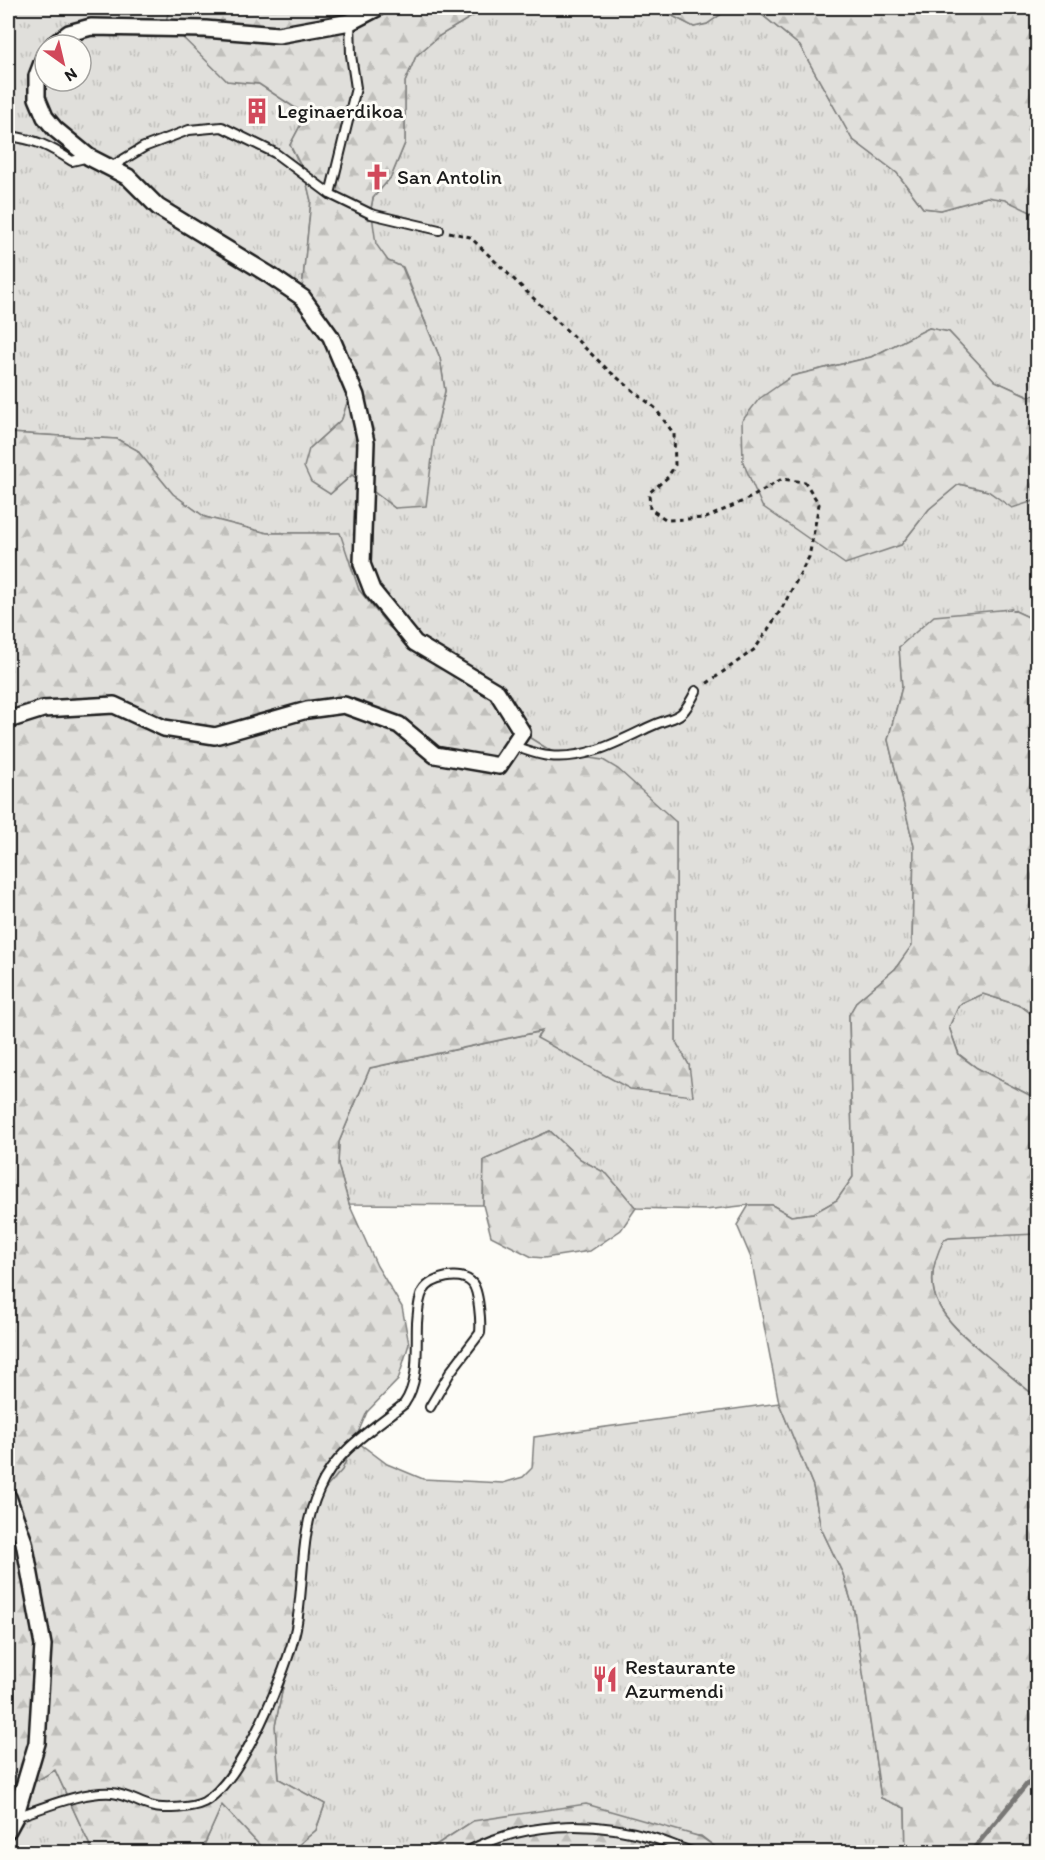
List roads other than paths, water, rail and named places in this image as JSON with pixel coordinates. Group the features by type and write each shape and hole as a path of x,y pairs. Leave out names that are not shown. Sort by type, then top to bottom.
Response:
{"street":[{"path":"69,33 91,27 205,29 278,35 350,22 377,8"},
{"path":"8,720 44,709 114,705 164,728 215,736 307,710 344,705 399,725 435,755 499,766 522,732 497,692 415,643 372,590 362,564 366,442 357,396 331,337 303,298 158,207 128,177 89,157 55,129 41,109 37,93"},
{"path":"8,1497 24,1542 43,1645 37,1743 11,1823"}],"lane":[{"path":"330,194 356,88 351,55 350,22"},
{"path":"111,167 144,147 189,130 222,127 275,153 330,194 371,214 439,230"},
{"path":"8,136 42,143 72,161 89,157"},
{"path":"513,746 548,756 594,751 621,742 646,728 682,714 687,710 696,691"},
{"path":"11,1823 89,1794 113,1793 154,1808 187,1807 205,1801 233,1773 274,1698 296,1629 309,1519 319,1488 327,1474 347,1450 404,1404 410,1396 415,1378 418,1310 424,1288 440,1278 465,1278 472,1282 476,1290 480,1333 451,1371 430,1407"},
{"path":"466,1852 520,1831 569,1827 598,1827 653,1838 692,1852"}],"waterway":[{"path":"971,1852 1027,1784 1038,1780"}],"place":[{"name":"Leginaerdikoa","path":"257,111"},
{"name":"San Antolin","path":"377,177"},
{"name":"Restaurante Azurmendi","path":"605,1679"}]}
